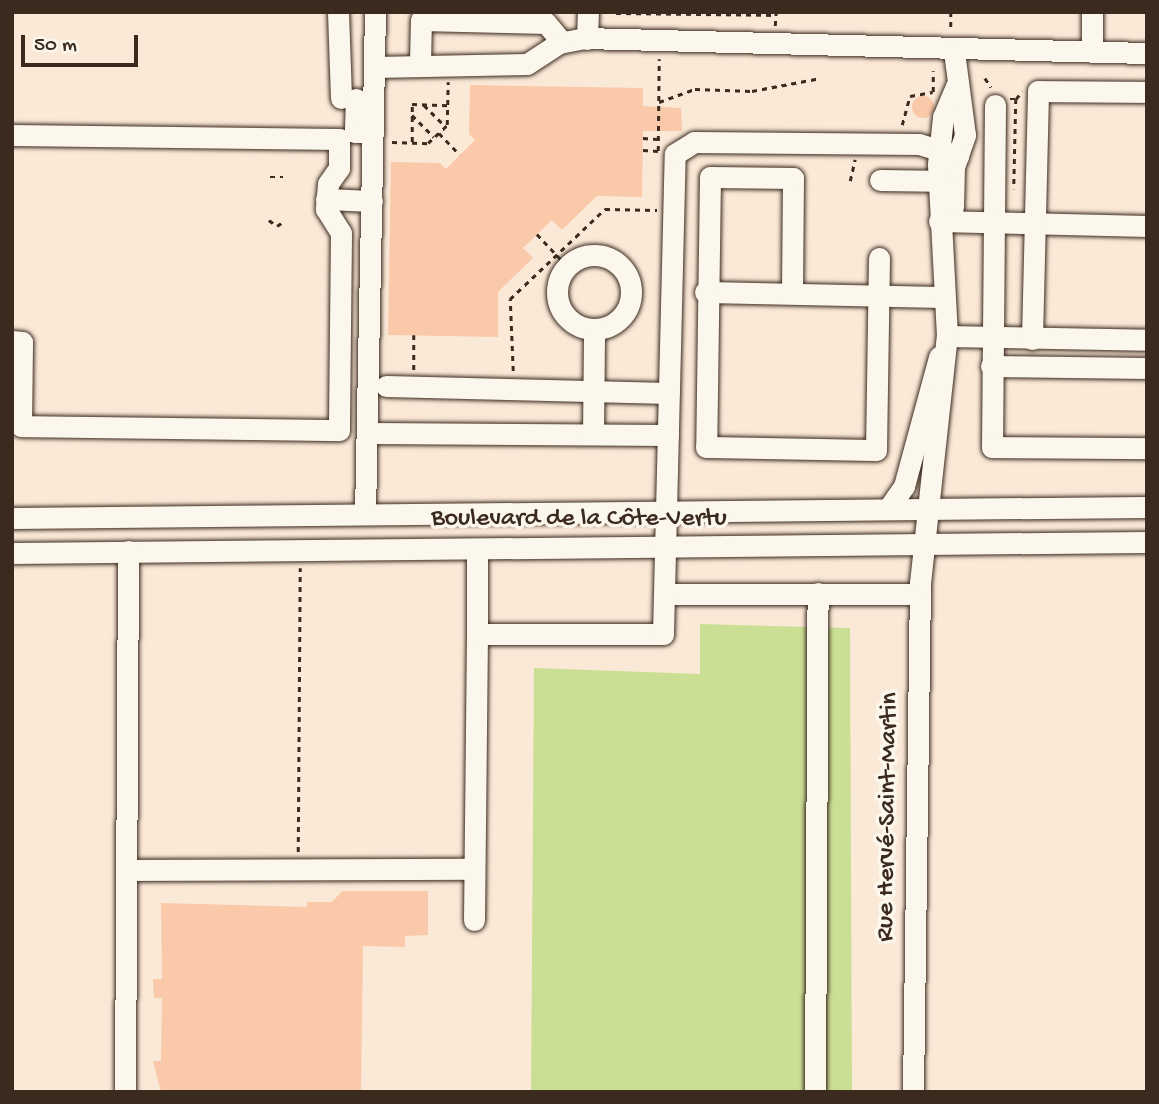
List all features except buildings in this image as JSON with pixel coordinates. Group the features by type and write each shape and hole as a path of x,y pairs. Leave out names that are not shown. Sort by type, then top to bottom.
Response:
{"street":[{"path":"338,12 348,99 355,132 379,137"},
{"path":"365,514 369,433 372,196 379,137 374,66 374,12"},
{"path":"587,38 588,12"},
{"path":"1092,52 1093,12"},
{"path":"419,63 419,16 546,23 562,42"},
{"path":"374,66 419,63 527,64 562,42 587,38 952,43 1147,53"},
{"path":"888,509 904,486 947,336 942,298 946,186 950,153 965,125 956,86 952,43"},
{"path":"1032,339 1038,91 1147,92"},
{"path":"995,105 992,447 1147,448"},
{"path":"12,135 339,139 339,168 327,194 341,233 339,430 21,426 22,342 12,341"},
{"path":"477,634 663,634 668,547 672,167 680,149 694,142 919,144 950,153"},
{"path":"792,293 793,177 710,177 705,292 706,447 876,450 880,258"},
{"path":"880,185 946,186"},
{"path":"327,194 372,196"},
{"path":"945,221 1147,226"},
{"path":"600,255 628,278 625,313 594,330 571,321 557,301 562,260 600,255"},
{"path":"705,292 942,298"},
{"path":"593,434 594,330"},
{"path":"947,336 1147,340"},
{"name":"Rue Hervé-Saint-Martin","path":"913,1092 920,594 932,509 947,336"},
{"path":"991,366 1147,368"},
{"path":"386,386 669,393"},
{"path":"369,433 668,435"},
{"name":"Boulevard de la Côte-Vertu","path":"12,518 1147,507"},
{"name":"Boulevard de la Côte-Vertu","path":"12,553 1147,541"},
{"path":"474,920 477,549"},
{"path":"125,1092 128,551"},
{"path":"816,1092 818,593"},
{"path":"666,594 920,594"},
{"path":"126,870 474,869"}],"path":[{"path":"951,12 952,43"},
{"path":"616,13 776,14 775,34"},
{"path":"643,150 659,151 659,52"},
{"path":"902,128 910,96 933,92 933,71"},
{"path":"379,137 412,142 434,137 445,127 449,75"},
{"path":"659,102 695,89 752,91 821,78"},
{"path":"1016,99 1020,91"},
{"path":"412,142 412,104 448,105"},
{"path":"424,105 445,127"},
{"path":"412,115 434,137"},
{"path":"439,132 460,155"},
{"path":"643,138 658,139"},
{"path":"850,181 855,157"},
{"path":"270,177 283,177"},
{"path":"511,368 510,299 562,260 604,209 661,210"},
{"path":"269,220 277,226 284,221"},
{"path":"537,234 562,260"},
{"path":"413,368 414,335"},
{"path":"298,870 300,550"}],"shaded area":[{"path":"12,12 1147,12 1147,1092 12,1092"}],"green space":[{"path":"700,624 850,628 852,1092 531,1092 534,668 700,674"}]}
